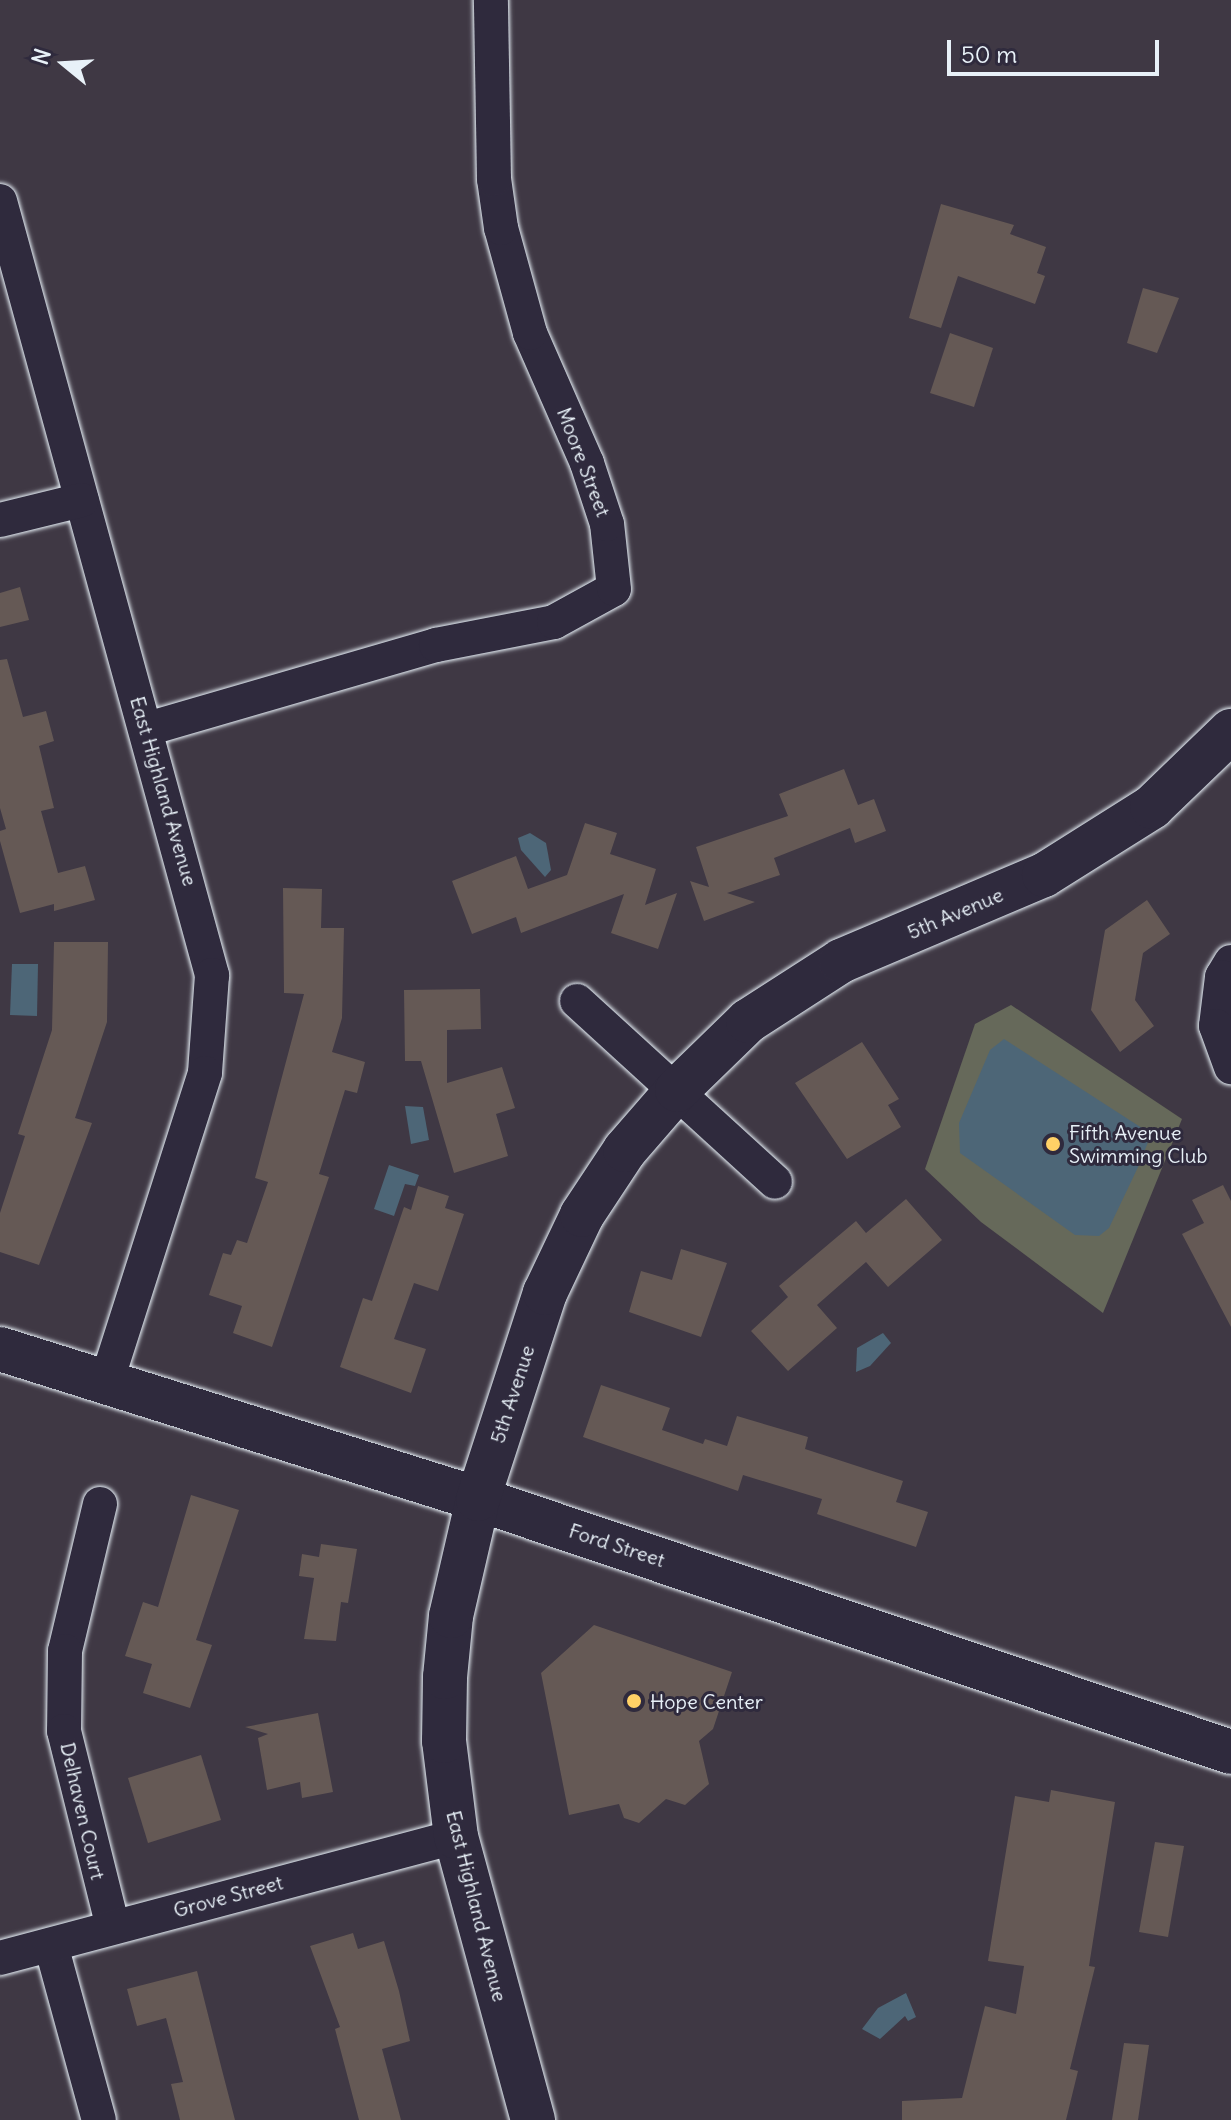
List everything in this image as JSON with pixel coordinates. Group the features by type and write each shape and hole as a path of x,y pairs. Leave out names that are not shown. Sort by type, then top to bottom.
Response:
{"main road":[{"name":"5th Avenue","path":"478,1499 545,1293 582,1215 625,1150 677,1090 748,1021 841,961 1044,875 1152,807 1231,731"},
{"name":"Ford Street","path":"0,1349 478,1499 1231,1752"},
{"name":"East Highland Avenue","path":"478,1499 451,1616 445,1677 444,1741 456,1837 533,2120"}],"street":[{"name":"Moore Street","path":"147,729 436,645 554,622 614,589 607,524 587,463 530,333 501,228 494,179 491,0"},
{"name":"East Highland Avenue","path":"0,201 212,975 212,1028 205,1073 107,1381"},
{"path":"0,520 82,500"},
{"path":"1231,962 1222,977 1216,1026 1231,1067"},
{"path":"577,1001 775,1182"},
{"name":"Delhaven Court","path":"100,1504 65,1651 64,1731 113,1927"},
{"name":"Grove Street","path":"0,1958 456,1837"},
{"path":"51,1945 99,2120"}],"green space":[{"name":"Fifth Avenue Swimming Club","path":"1011,1005 1182,1119 1103,1313 981,1222 925,1169 975,1024"}],"water":[{"path":"530,833 546,843 551,870 545,877 521,850 518,838"},
{"path":"12,964 38,964 37,1016 10,1015"},
{"path":"1004,1039 1145,1130 1148,1142 1140,1163 1109,1228 1099,1236 1075,1235 960,1153 959,1123 990,1050"},
{"path":"405,1106 423,1107 429,1140 411,1144"},
{"path":"389,1165 419,1175 415,1186 405,1184 394,1216 374,1209"},
{"path":"883,1333 891,1343 870,1366 856,1372 857,1348"},
{"path":"906,1993 916,2017 908,2021 905,2016 880,2039 862,2029 878,2008"}],"building":[{"path":"941,204 1014,225 1010,234 1046,247 1037,273 1045,276 1035,304 958,276 941,328 909,318"},
{"path":"1143,288 1179,298 1157,353 1127,343"},
{"path":"950,333 993,348 974,407 930,393"},
{"path":"20,587 29,620 0,627 0,593"},
{"path":"7,659 23,717 46,711 54,741 39,746 54,808 41,811 58,873 85,866 95,900 54,911 54,904 20,913 0,841 0,831 6,829 0,808 0,660"},
{"path":"844,769 858,805 874,799 886,831 855,843 850,828 774,858 780,875 727,893 755,902 704,921 690,881 709,887 696,847 788,816 779,794"},
{"path":"585,823 617,833 610,854 656,869 645,905 677,893 658,949 611,933 624,894 521,933 516,917 472,934 452,881 516,856 528,889 567,875"},
{"path":"283,888 322,889 321,928 344,928 342,1018 332,1052 365,1062 357,1093 345,1090 319,1174 329,1177 272,1347 233,1333 242,1306 209,1295 223,1253 231,1255 237,1240 247,1243 268,1182 255,1178 304,994 284,993"},
{"path":"1147,900 1170,934 1143,953 1135,1000 1154,1026 1120,1052 1091,1010 1105,930"},
{"path":"54,942 108,942 107,1022 75,1118 92,1123 39,1265 0,1252 0,1213 25,1136 18,1134 52,1030"},
{"path":"480,989 481,1029 447,1030 447,1083 502,1067 515,1108 496,1114 508,1156 454,1173 421,1061 405,1061 404,990"},
{"path":"862,1042 899,1099 888,1105 901,1127 847,1159 795,1083"},
{"path":"1223,1185 1231,1201 1231,1327 1182,1234 1204,1223 1192,1200"},
{"path":"418,1186 449,1196 445,1208 464,1214 438,1291 414,1283 394,1339 426,1349 411,1393 340,1367 363,1298 372,1301 404,1207 411,1210"},
{"path":"906,1199 942,1240 888,1287 866,1262 817,1305 837,1328 788,1371 751,1331 788,1297 779,1286 856,1221 866,1233"},
{"path":"681,1249 727,1263 701,1337 629,1312 641,1271 672,1280"},
{"path":"601,1385 670,1408 662,1430 703,1444 705,1439 727,1446 737,1416 808,1437 805,1449 903,1481 896,1502 928,1512 916,1547 817,1514 822,1499 743,1475 738,1491 583,1437"},
{"path":"191,1495 239,1510 196,1640 212,1645 190,1708 143,1693 152,1664 125,1656 143,1602 158,1607"},
{"path":"321,1544 357,1549 348,1603 341,1602 336,1641 304,1639 314,1578 299,1576 302,1554 319,1557"},
{"name":"Hope Center","path":"594,1625 732,1672 713,1729 699,1741 709,1784 685,1805 666,1799 639,1823 624,1818 619,1804 569,1815 541,1673"},
{"path":"318,1713 333,1792 302,1798 300,1782 267,1790 258,1738 268,1734 245,1727"},
{"path":"201,1755 221,1820 148,1843 128,1778"},
{"path":"1051,1790 1115,1802 1089,1966 1095,1967 1070,2069 1078,2071 1066,2120 902,2120 902,2101 962,2098 985,2006 1016,2014 1024,1966 988,1961 1015,1796 1049,1802"},
{"path":"1155,1842 1184,1846 1168,1937 1139,1932"},
{"path":"353,1933 358,1949 384,1941 399,1991 410,2041 382,2049 401,2120 359,2120 335,2029 340,2027 310,1946"},
{"path":"197,1971 235,2120 180,2120 171,2084 183,2082 166,2018 137,2026 127,1989"},
{"path":"1124,2043 1149,2045 1138,2120 1112,2120"}],"place":[{"name":"Fifth Avenue Swimming Club","path":"1053,1144"},
{"name":"Hope Center","path":"634,1701"}]}
